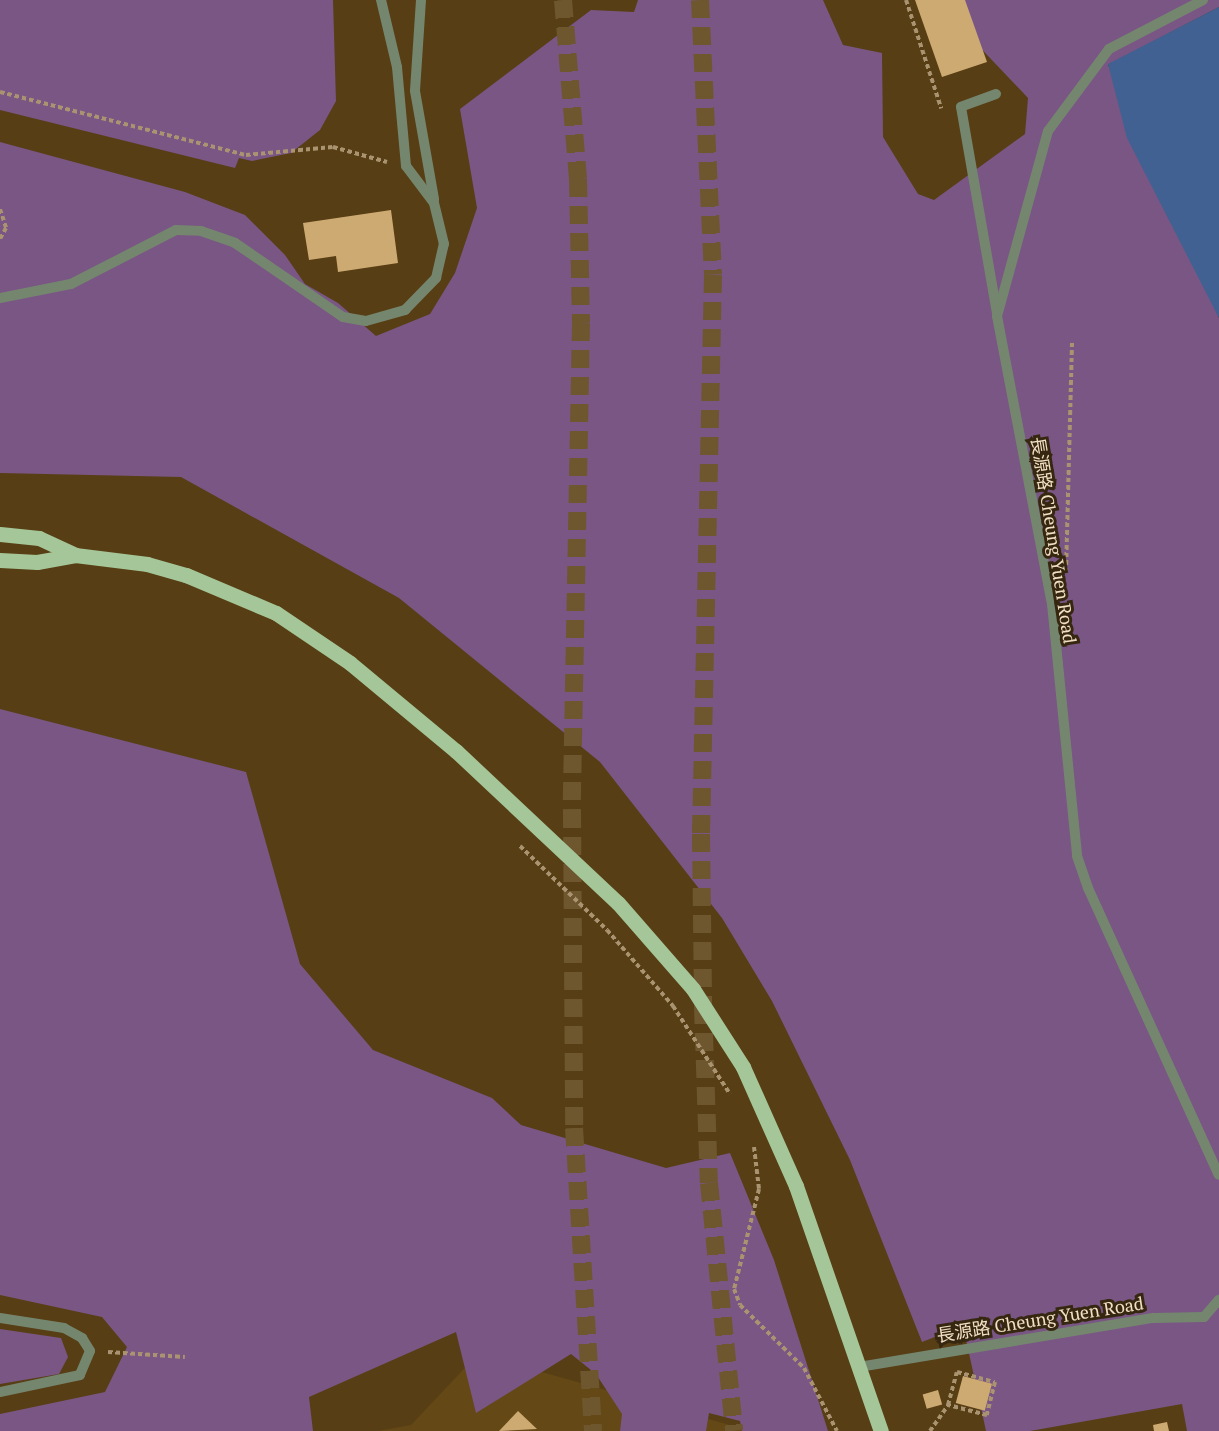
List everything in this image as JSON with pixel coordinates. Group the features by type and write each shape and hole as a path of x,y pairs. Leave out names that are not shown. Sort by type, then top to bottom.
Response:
{"main road":[{"path":"0,534 39,538 75,555 186,575 234,593 313,636 488,779 618,903 693,989 743,1067 796,1186 881,1431"},
{"path":"0,560 37,562 75,555"}],"lane":[{"path":"381,0 397,67 406,166 434,202"},
{"path":"0,298 71,284 149,240 176,230 201,231 234,243 343,317 366,321 386,317 419,298 440,268 444,244 434,202 416,91 421,0"},
{"name":"長源路 Cheung Yuen Road","path":"1203,0 1108,50 1048,131 997,316 1052,604 1077,856 1088,888 1219,1175"},
{"path":"996,94 961,107 997,316"},
{"name":"長源路 Cheung Yuen Road","path":"859,1367 1153,1318 1204,1317 1219,1299"},
{"path":"0,1318 64,1328 82,1338 90,1351 80,1376 0,1392"}],"path":[{"path":"906,0 943,114"},
{"path":"0,92 246,155 333,147 406,166"},
{"path":"0,209 6,228 0,239"},
{"path":"1066,580 1072,342"},
{"path":"520,846 607,930 673,1005 731,1097"},
{"path":"751,1135 760,1169 759,1189 734,1289 740,1305 804,1368 837,1431"},
{"path":"90,1351 185,1357"},
{"path":"930,1431 948,1405 957,1372 996,1382 987,1415 948,1405"}],"shaded area":[{"path":"0,0 333,0 336,101 320,130 291,153 252,161 239,158 235,168 0,110"},
{"path":"638,0 823,0 843,45 882,53 883,137 918,194 934,200 1025,134 1028,98 952,18 947,0 1219,0 1219,7 1108,65 1219,318 1219,1431 1187,1431 1182,1404 1030,1431 986,1431 963,1326 922,1342 850,1160 772,1001 722,918 600,762 399,598 181,477 0,473 0,142 185,192 245,215 285,255 305,284 338,303 376,336 430,314 455,273 477,208 460,109 591,10 634,12"},
{"path":"0,709 246,772 300,964 373,1050 492,1098 521,1125 666,1168 730,1153 774,1260 828,1431 742,1431 740,1421 709,1413 706,1431 620,1431 622,1414 596,1374 571,1354 476,1413 456,1332 309,1397 313,1431 0,1431 0,1414 105,1392 127,1347 102,1317 0,1295"},
{"path":"0,1329 61,1338 68,1357 59,1374 0,1384"},
{"path":"478,1354 751,1431 378,1431 411,1425"}],"water":[{"path":"1219,7 1219,318 1127,138 1108,64"}],"building":[{"path":"915,0 965,0 987,62 942,77"},
{"path":"391,210 398,263 338,272 336,256 309,260 303,223"},
{"path":"963,1376 992,1384 985,1411 956,1403"},
{"path":"938,1390 942,1404 927,1409 923,1394"},
{"path":"518,1411 537,1429 499,1431"},
{"path":"1167,1422 1169,1431 1154,1431 1153,1425"}],"tunnel":[{"path":"563,0 578,179 581,323 572,810 574,1128 593,1431"},
{"path":"700,0 713,275 701,834 703,1006 709,1183 734,1431"}]}
